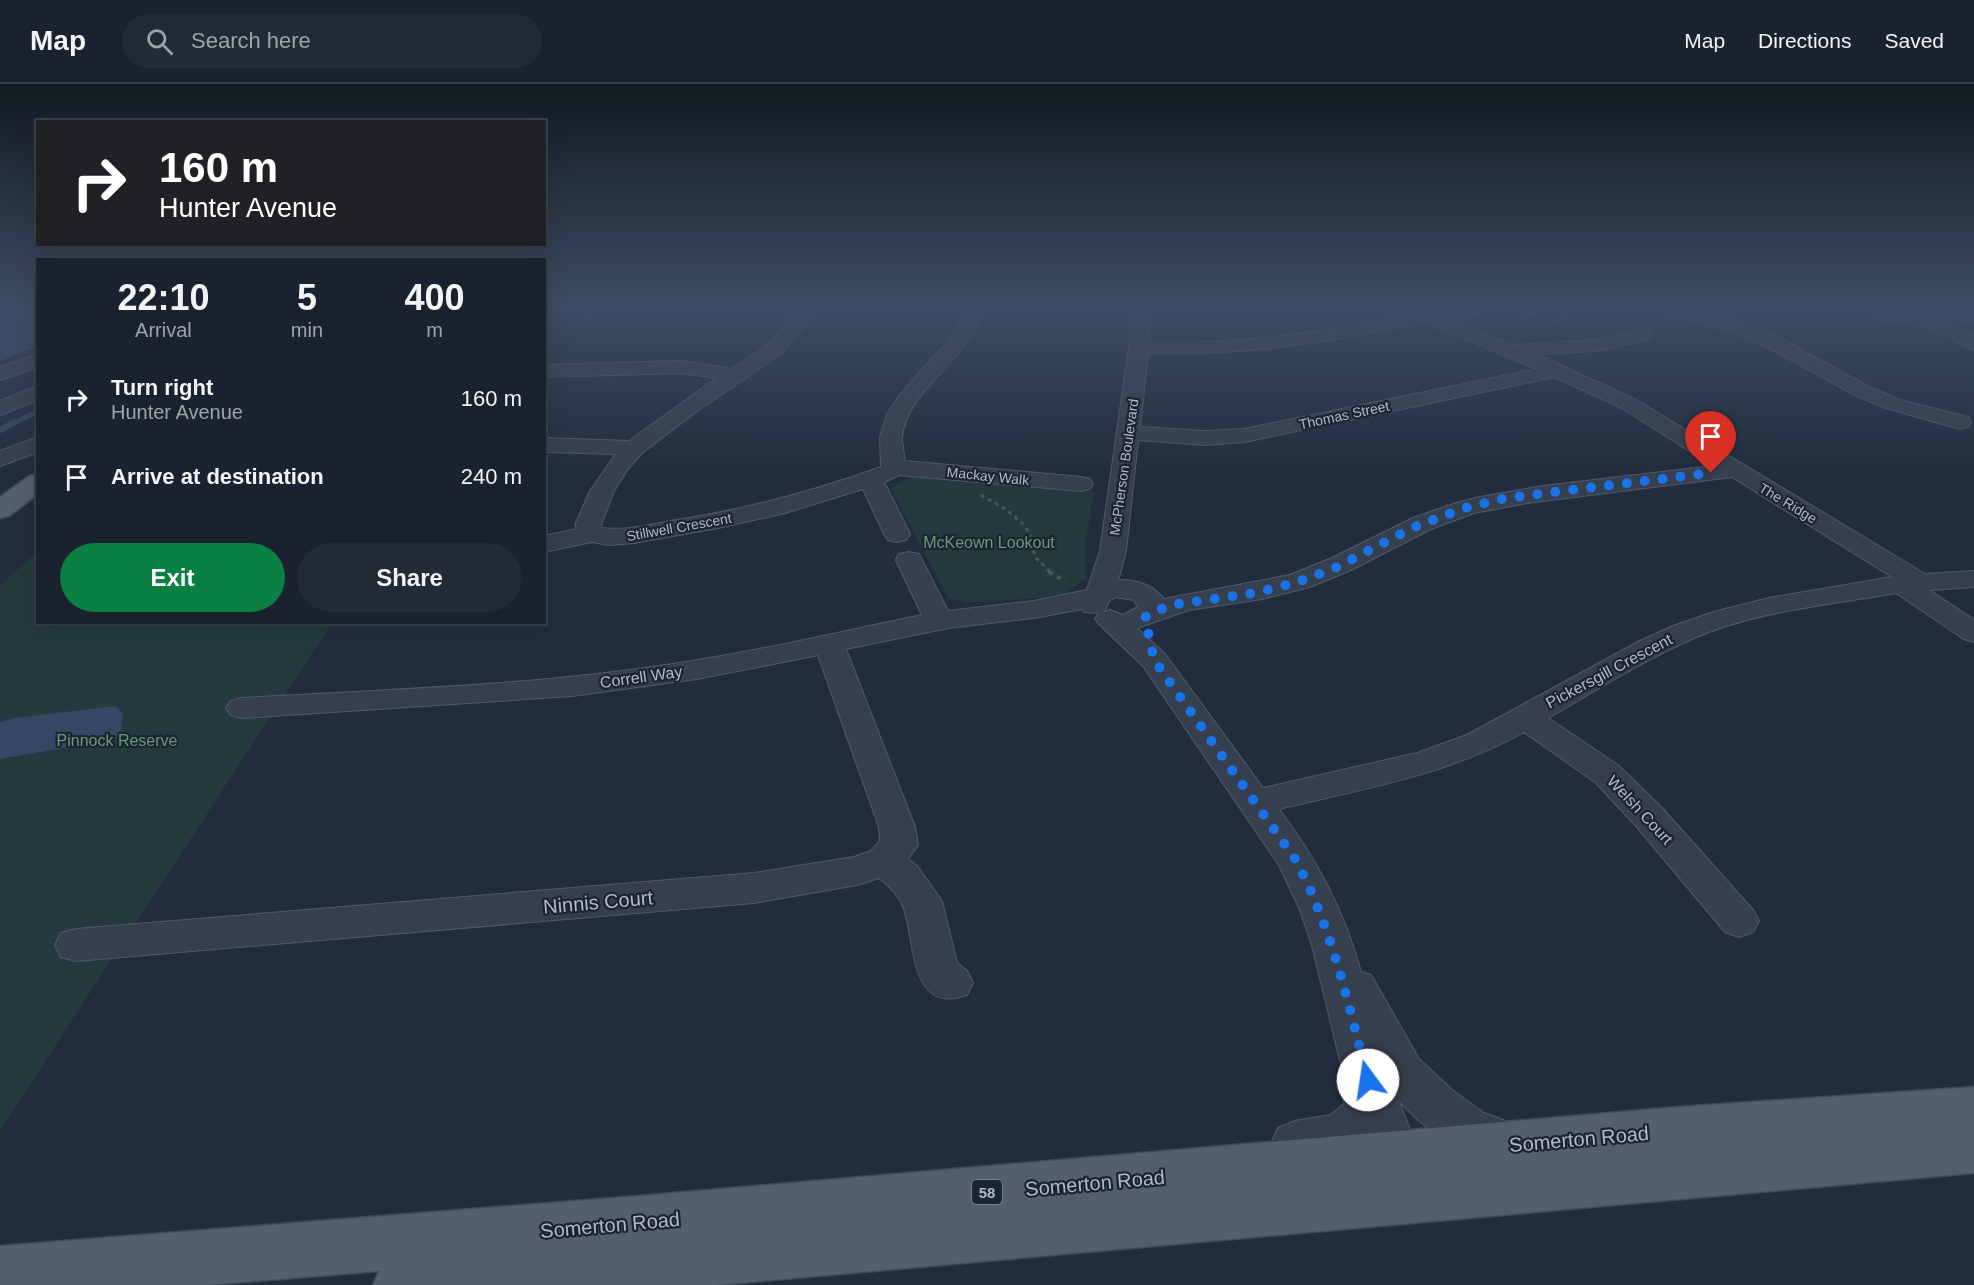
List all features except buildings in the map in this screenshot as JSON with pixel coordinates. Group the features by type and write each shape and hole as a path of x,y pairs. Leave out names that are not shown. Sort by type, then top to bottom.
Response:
{"main road":[{"path":"0,510 36,483"},
{"name":"Somerton Road","path":"401,1285 1403,1177 1511,1145 1678,1130 1974,1110"},
{"name":"Somerton Road","path":"0,1274 935,1197 1974,1149"}],"street":[{"path":"592,534 588,525 602,491 617,467 634,448 670,419 759,360"},
{"path":"894,467 895,461 891,446 893,425 901,408 943,360"},
{"name":"McPherson Boulevard","path":"1102,606 1113,551 1138,360"},
{"name":"The Ridge","path":"1543,360 1557,370 1629,404 1735,470 1910,583 1974,633"},
{"path":"1805,360 1862,391 1893,404 1967,421"},
{"path":"0,374 36,361"},
{"path":"546,370 682,367 735,375"},
{"name":"Thomas Street","path":"1129,433 1199,438 1260,433 1334,416 1473,391 1557,370"},
{"path":"0,409 36,393"},
{"path":"0,459 36,445"},
{"path":"546,445 634,448"},
{"name":"Mackay Walk","path":"894,467 1082,484"},
{"name":"Stillwell Crescent","path":"546,544 592,534 604,538 624,537 687,527 818,496 889,472 894,467"},
{"name":"Correll Way","path":"242,708 507,692 619,681 723,666 939,621 1035,609 1102,606 1128,621 1145,604 1170,605 1255,593 1298,582 1335,568 1430,520 1502,499 1735,470"},
{"path":"870,479 897,534"},
{"name":"McPherson Boulevard","path":"1113,551 1119,569 1145,604"},
{"path":"909,560 939,621"},
{"name":"Pickersgill Crescent","path":"1255,802 1424,763 1479,743 1649,648 1683,632 1726,617 1768,607 1910,583 1974,579"},
{"path":"1145,604 1154,660"},
{"path":"1102,606 1154,660 1295,859 1320,910 1333,945 1368,1080 1403,1177"},
{"path":"829,645 850,696 897,827 899,845 884,861 903,876 922,901 938,972 952,983"},
{"name":"Welsh Court","path":"1524,717 1607,774 1650,818 1739,921"},
{"name":"Ninnis Court","path":"76,945 743,889 857,871 884,861"},
{"path":"1333,945 1403,1074 1435,1105 1469,1130 1511,1145"},
{"path":"935,1197 1075,1170 1334,1137 1354,1127 1366,1111 1368,1080"}],"path":[{"path":"935,470 1001,507 1025,527 1031,535 1031,547 1039,563 1050,574 1068,583"}],"green space":[{"name":"McKeown Lookout","path":"911,475 1094,492 1086,540 1086,578 1064,594 1042,598 966,603 948,598 891,489"},
{"name":"Pinnock Reserve","path":"36,553 36,624 331,624 0,1130 0,585"}],"water":[{"path":"115,706 123,713 120,738 0,759 0,722 15,718"}],"waterway":[{"path":"12,424 36,412"},
{"path":"0,430 15,422"}],"route":[{"path":"1368,1080 1333,945 1306,880 1295,859 1154,660 1145,617 1170,605 1255,593 1298,582 1335,568 1414,527 1465,508 1502,499 1711,473"}]}
